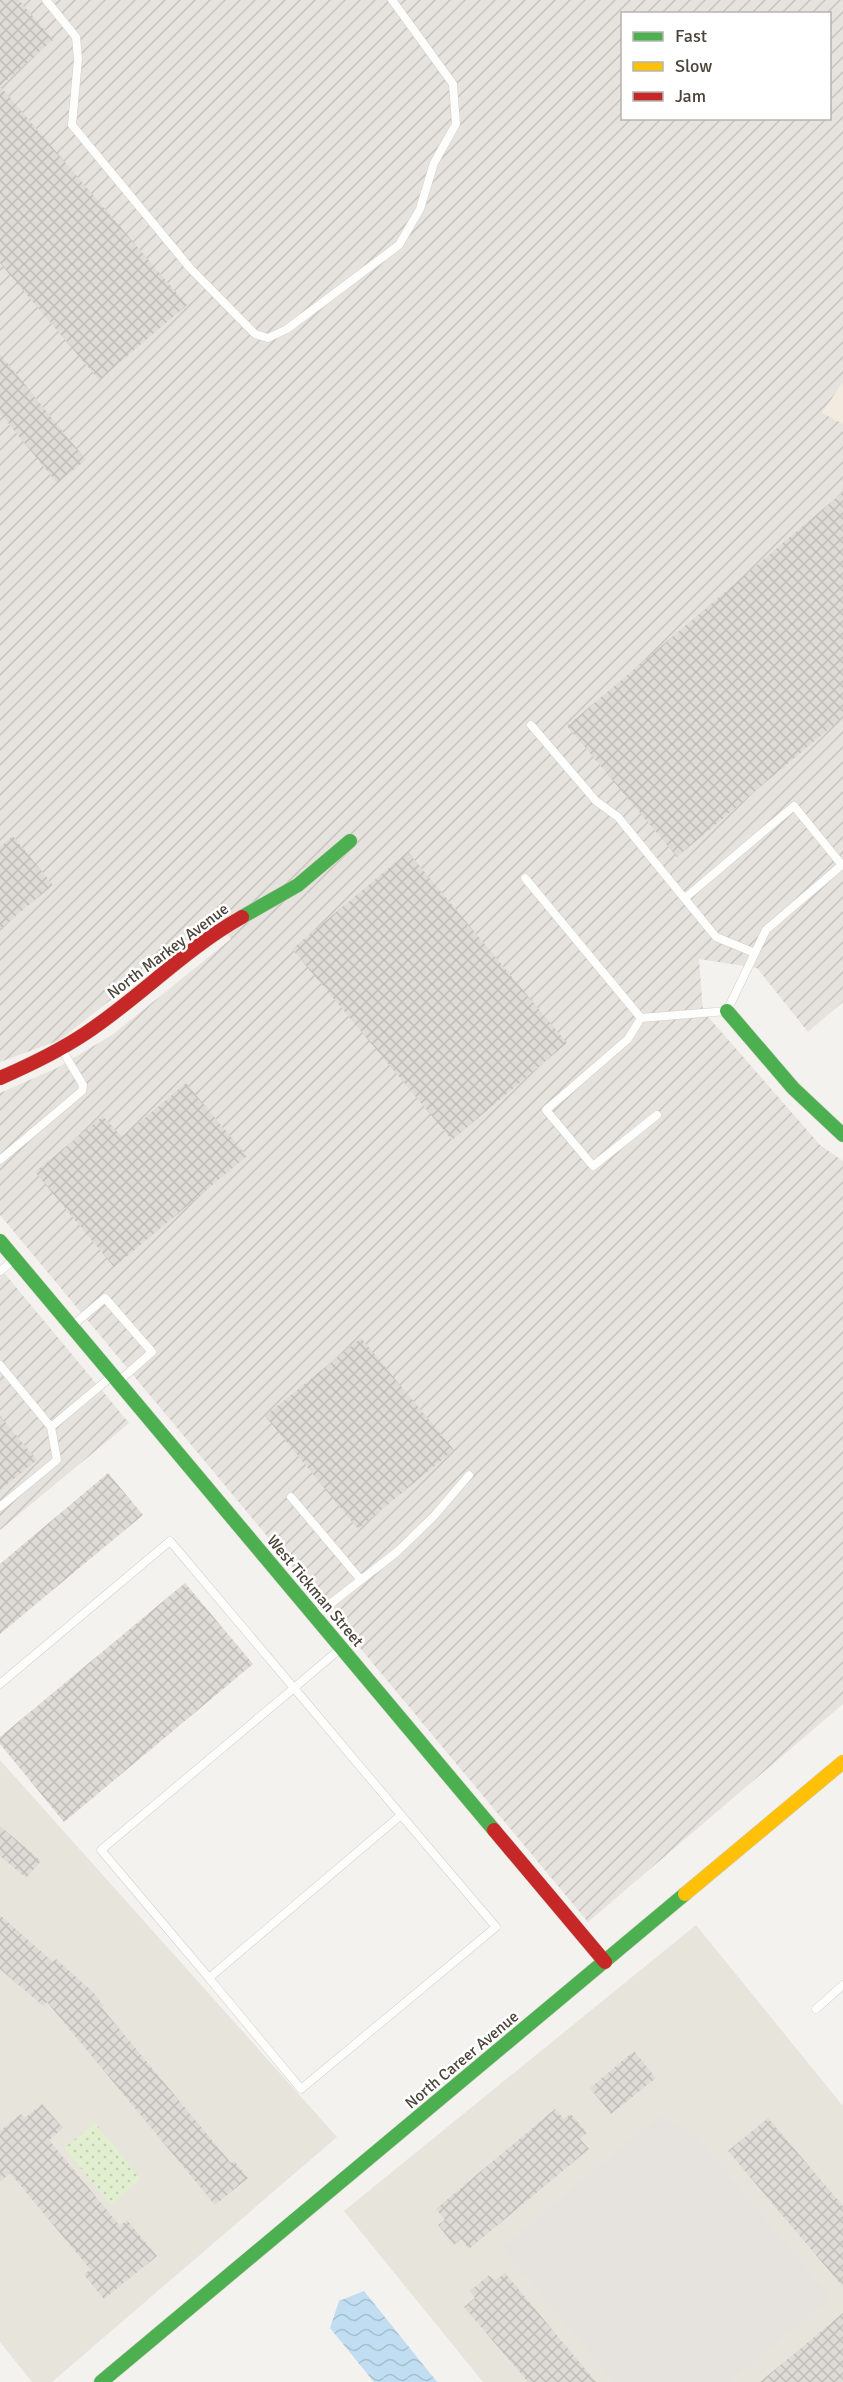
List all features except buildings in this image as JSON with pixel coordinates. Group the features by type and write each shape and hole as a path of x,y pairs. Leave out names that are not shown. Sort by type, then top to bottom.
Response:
{"street":[{"name":"North Markey Avenue","path":"0,1078 62,1048 108,1018 217,931 298,885 350,841"},
{"path":"727,1011 793,1089 843,1135"},
{"name":"West Tickman Street","path":"0,1242 606,1962"},
{"name":"North Career Avenue","path":"101,2382 843,1762"}],"lane":[{"path":"46,0 76,37 78,59 72,125 190,268 255,334 268,338 287,329 399,245 420,209 434,163 456,124 453,84 392,0"},
{"path":"531,725 596,801 618,818 716,937 755,953"},
{"path":"641,1018 727,1011 766,930 843,864 794,806 685,898"},
{"path":"525,878 641,1018"},
{"path":"641,1018 628,1039 546,1110 594,1166 657,1115"},
{"path":"0,1160 82,1091 83,1085 62,1048"},
{"path":"0,1271 15,1259"},
{"path":"51,1426 152,1352 105,1298 71,1327"},
{"path":"0,1365 51,1426 57,1460 0,1507"},
{"path":"315,1616 398,1551 434,1516 469,1475"},
{"path":"291,1497 361,1580"},
{"path":"0,1684 170,1541 294,1688 401,1815 496,1927 301,2089 101,1850 294,1688 341,1648"},
{"path":"209,1978 401,1815"},
{"path":"816,2009 843,1985"}],"shaded area":[{"path":"0,0 843,0 843,382 822,413 843,424 843,1002 808,1032 757,968 699,959 703,1011 820,1145 843,1161 843,1704 588,1922 0,1215 0,1093 57,1068 112,1035 231,939 215,917 60,1040 0,1062"},
{"path":"843,382 843,424 822,414"},
{"path":"0,1268 129,1423 0,1530"},
{"path":"0,1760 337,2137 52,2382 32,2382 0,2342"},
{"path":"696,1925 843,2106 843,2382 483,2382 344,2211"},
{"path":"661,2115 698,2138 831,2298 729,2382 614,2382 502,2247"}],"green space":[{"path":"95,2123 141,2179 111,2205 64,2148"}],"water":[{"path":"364,2291 437,2382 374,2382 330,2328 339,2301"}],"traffic: fast":[{"path":"242,917 298,885 350,841"},
{"path":"727,1011 793,1088 843,1135"},
{"path":"0,1241 494,1830"},
{"path":"101,2382 685,1894"}],"traffic: slow":[{"path":"685,1894 843,1762"}],"traffic: jam":[{"path":"0,1078 86,1033 182,958 242,917"},
{"path":"494,1830 605,1962"}]}
